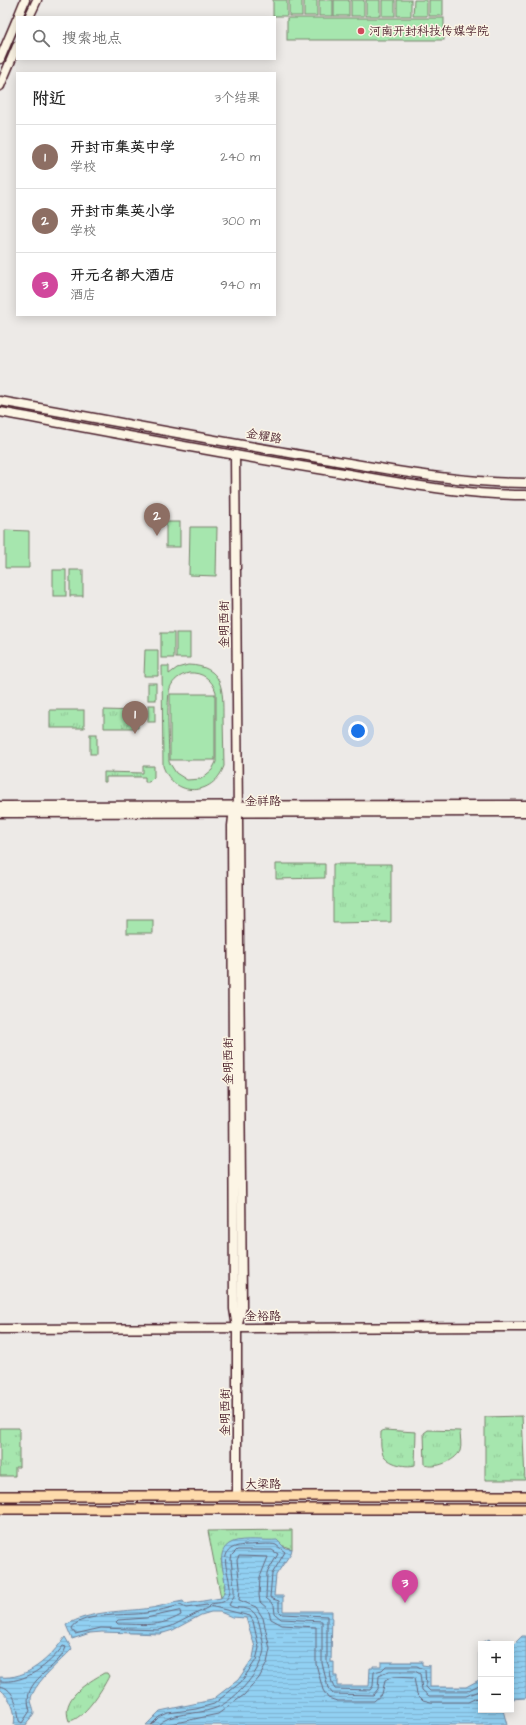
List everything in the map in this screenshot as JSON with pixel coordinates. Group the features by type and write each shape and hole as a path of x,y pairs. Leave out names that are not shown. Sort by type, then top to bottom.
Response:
{"main road":[{"name":"大梁路","path":"0,1496 526,1496"},
{"name":"大梁路","path":"0,1509 526,1509"}],"street":[{"path":"18,16 25,0"},
{"path":"29,16 36,0"},
{"path":"0,59 16,20"},
{"path":"0,86 16,48"},
{"name":"金耀路","path":"0,401 427,476 485,482 526,483"},
{"name":"金耀路","path":"0,412 235,455 445,490 526,495"},
{"name":"金明西街","path":"235,455 237,793 236,809 232,826 232,949 234,1309 237,1328 237,1496"},
{"name":"金祥路","path":"0,813 526,805"},
{"name":"金祥路","path":"0,806 526,812"},
{"name":"金裕路","path":"0,1329 526,1327"}],"green space":[{"path":"273,0 287,0 287,16 273,16"},
{"path":"289,0 302,0 302,16 289,16"},
{"path":"304,0 317,0 317,16 304,16"},
{"path":"319,0 333,0 333,16 319,16"},
{"path":"334,0 349,0 349,16 334,16"},
{"path":"351,0 364,0 364,16 351,16"},
{"path":"366,0 380,0 380,16 366,16"},
{"path":"382,0 395,0 395,16 382,16"},
{"path":"397,0 411,0 411,16 397,16"},
{"path":"414,0 427,0 427,16 413,16"},
{"path":"429,0 443,0 443,16 429,16"},
{"path":"287,18 444,18 444,40 287,40"},
{"path":"166,522 180,522 180,547 166,547"},
{"path":"190,527 217,527 216,576 189,575"},
{"path":"5,530 29,531 29,568 5,568"},
{"path":"53,570 66,570 66,596 53,596"},
{"path":"70,570 83,570 83,596 70,596"},
{"path":"161,633 174,633 174,658 161,658"},
{"path":"176,633 190,633 190,658 176,658"},
{"path":"145,650 158,650 158,676 144,676"},
{"path":"188,665 200,666 209,670 219,681 223,698 224,766 219,776 211,784 194,790 184,788 176,784 168,776 163,766 162,666 169,666 169,674 177,668","holes":["194,673 206,677 212,683 216,692 216,762 212,770 201,779 187,780 176,773 169,762 168,703 170,688 175,680 183,675"]},
{"path":"148,683 156,683 156,700 148,700"},
{"path":"170,694 215,694 215,760 170,760"},
{"path":"148,705 155,705 155,722 148,722"},
{"path":"50,710 84,710 84,728 50,728"},
{"path":"104,710 138,711 138,728 104,728"},
{"path":"90,734 97,734 97,754 90,754"},
{"path":"143,766 154,766 154,777 149,782 145,782 145,777 106,777 106,782 104,782 104,772 143,773"},
{"path":"276,864 325,864 325,878 276,879"},
{"path":"333,864 391,864 391,922 333,923"},
{"path":"127,920 153,920 153,933 127,933"},
{"path":"522,1416 525,1480 485,1480 485,1417"},
{"path":"0,1428 19,1428 19,1467 15,1467 15,1476 0,1476"},
{"path":"384,1430 416,1432 415,1465 406,1466 396,1464 387,1459 381,1446 381,1432"},
{"path":"428,1430 460,1431 461,1446 457,1455 449,1461 439,1465 425,1465 424,1433"},
{"path":"292,1530 292,1549 281,1545 221,1559 225,1589 221,1598 208,1531"},
{"path":"104,1673 107,1673 109,1676 92,1703 80,1715 69,1721 67,1713 68,1705 72,1698 90,1681"}],"water":[{"path":"248,1540 277,1540 285,1548 292,1549 291,1553 276,1575 274,1596 283,1596 283,1611 332,1611 331,1662 334,1662 334,1676 337,1676 337,1686 369,1686 370,1668 373,1668 373,1666 381,1666 381,1662 422,1662 422,1665 430,1666 430,1687 466,1687 478,1681 478,1713 504,1713 507,1725 146,1725 160,1711 212,1700 238,1680 253,1658 255,1647 246,1618 232,1617 220,1612 211,1612 201,1615 173,1630 160,1634 102,1632 90,1633 72,1639 66,1625 75,1620 104,1613 149,1608 183,1601 185,1604 221,1598 225,1584 222,1553 226,1547 233,1542"},
{"path":"522,1636 526,1636 526,1698 514,1699 514,1644"},
{"path":"65,1637 72,1649 35,1688 31,1700 34,1713 26,1725 14,1725 14,1710 7,1696 0,1689 0,1677 19,1675 37,1666 52,1653"}],"place":[{"name":"河南开封科技传媒学院","path":"361,31"},
{"name":"开封市集英小学","path":"157,536"},
{"name":"开封市集英中学","path":"135,734"},
{"name":"开元名都大酒店","path":"405,1603"}]}
